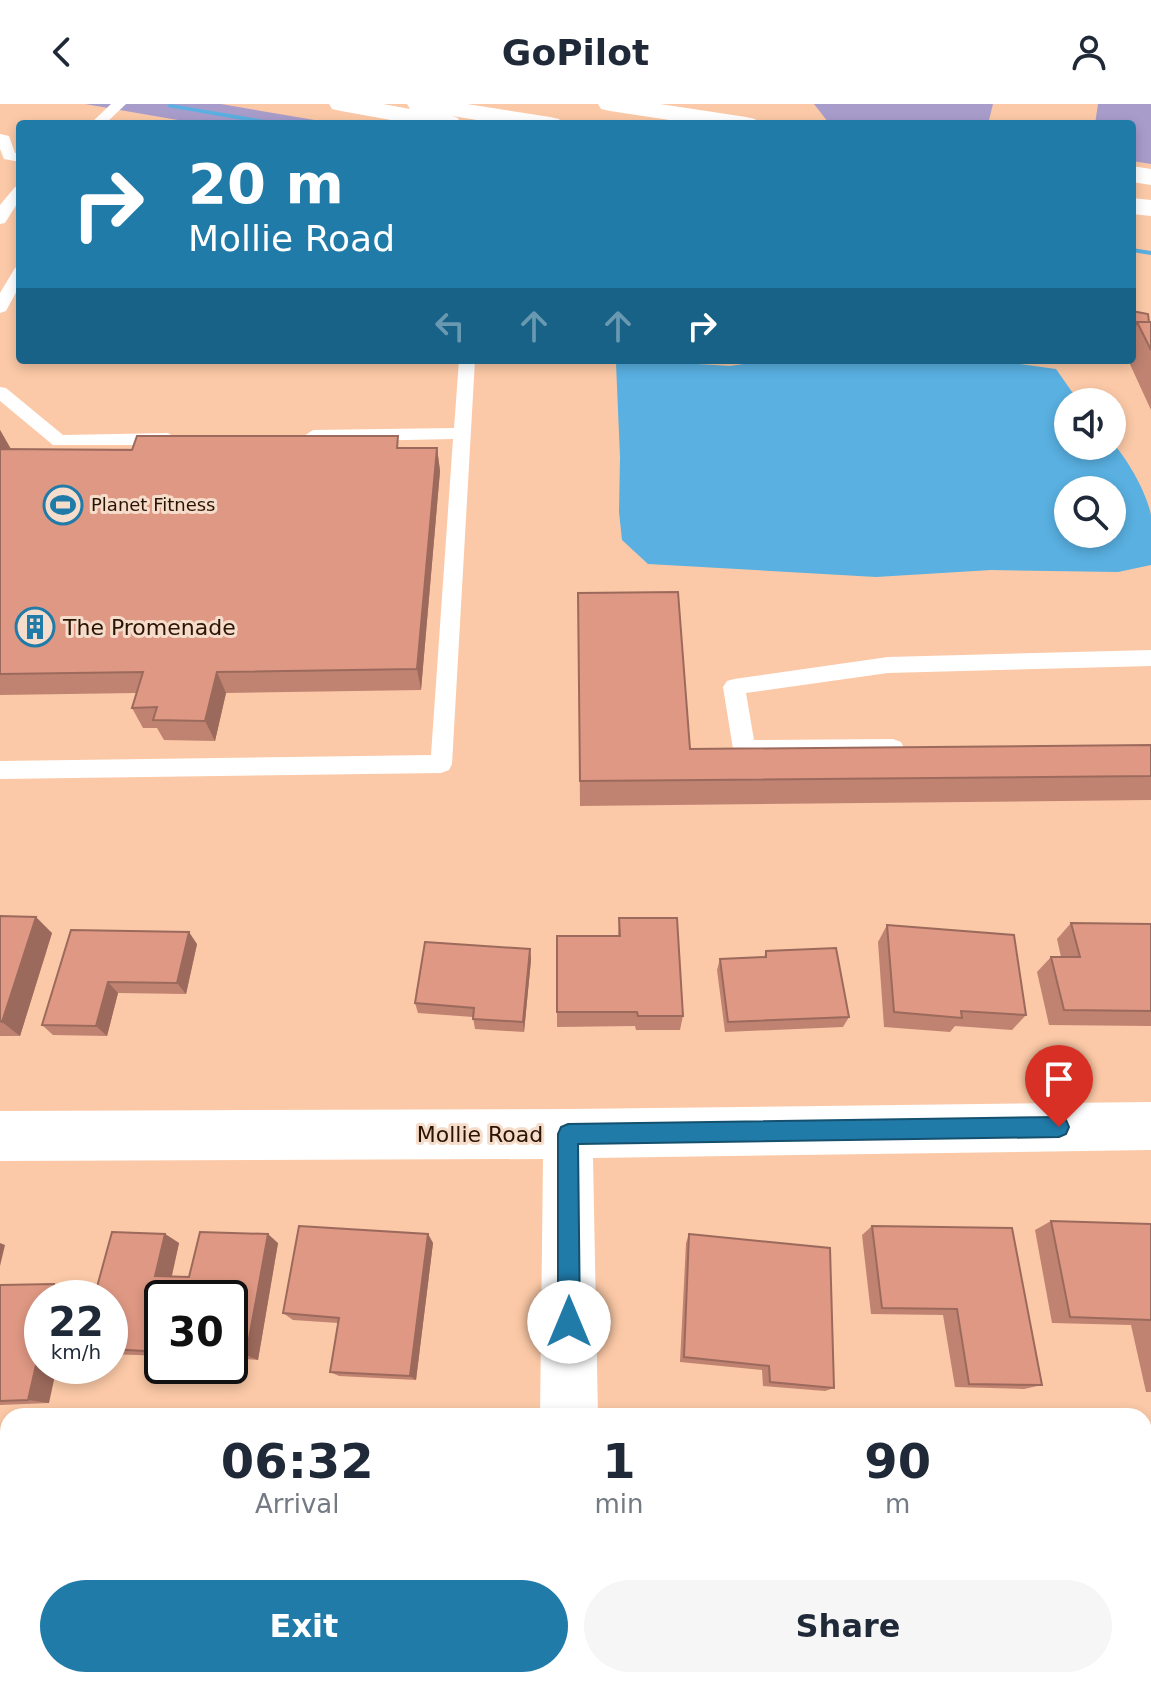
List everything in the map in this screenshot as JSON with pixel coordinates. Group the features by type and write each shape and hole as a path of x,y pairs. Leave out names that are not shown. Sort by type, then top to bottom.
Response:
{"street":[{"path":"341,104 430,120"},
{"path":"419,104 518,120"},
{"path":"610,104 719,120"},
{"name":"Mollie Road","path":"0,1136 568,1134 1151,1126"},
{"path":"568,1134 569,1408"}],"lane":[{"path":"101,120 119,104"},
{"path":"0,138 4,139 10,157"},
{"path":"0,220 4,209 16,195"},
{"path":"0,308 16,278"},
{"path":"0,770 441,764 467,364"},
{"path":"0,392 59,441 184,439"},
{"path":"299,437 463,433"},
{"path":"916,748 744,749 734,687 888,665 1151,658"}],"shaded area":[{"path":"85,104 221,104 315,120 178,120"},
{"path":"814,104 993,104 989,120 826,120"},
{"path":"1098,104 1151,104 1151,164 1136,162 1136,120 1096,120"}],"water":[{"path":"616,364 1020,364 1056,369 1069,388 1054,388 1054,460 1125,460 1149,506 1151,565 1118,572 991,570 876,577 648,564 622,540"}],"building":[{"path":"1136,312 1148,314 1149,322 1137,322"},
{"path":"1137,322 1151,322 1151,350"},
{"path":"137,436 398,436 397,448 437,448 417,669 217,672 205,721 153,720 157,707 132,708 143,672 0,674 0,449 132,450"},
{"path":"678,592 690,749 1151,745 1151,776 580,781 578,593"},
{"path":"0,916 36,917 2,1022 0,1021"},
{"path":"619,918 677,918 683,1016 638,1016 637,1012 557,1012 557,936 620,936"},
{"path":"1071,923 1151,924 1151,1011 1064,1010 1051,957 1080,957"},
{"path":"887,925 1014,935 1026,1015 961,1011 962,1018 894,1012"},
{"path":"71,930 189,932 177,983 108,982 96,1026 42,1025"},
{"path":"425,942 530,949 523,1022 473,1019 474,1008 415,1003"},
{"path":"836,948 849,1017 728,1022 720,959 766,957 766,951"},
{"path":"1051,1221 1151,1224 1151,1320 1070,1317"},
{"path":"299,1226 428,1234 410,1376 330,1372 339,1318 283,1313"},
{"path":"872,1226 1012,1228 1042,1385 969,1384 957,1309 882,1308"},
{"path":"112,1232 165,1234 155,1276 189,1277 200,1232 268,1234 248,1344 248,1280 144,1280 144,1351 128,1350 128,1280 99,1280"},
{"path":"689,1234 830,1248 834,1388 770,1382 769,1366 684,1357"},
{"path":"0,1285 24,1285 24,1384 32,1384 28,1400 0,1401"}],"waterway":[{"path":"170,106 253,120"},
{"path":"1136,251 1151,253"}],"place":[{"name":"Planet Fitness","path":"63,505"},
{"name":"The Promenade","path":"35,627"}],"route":[{"path":"569,1322 568,1134 1059,1127"}]}
